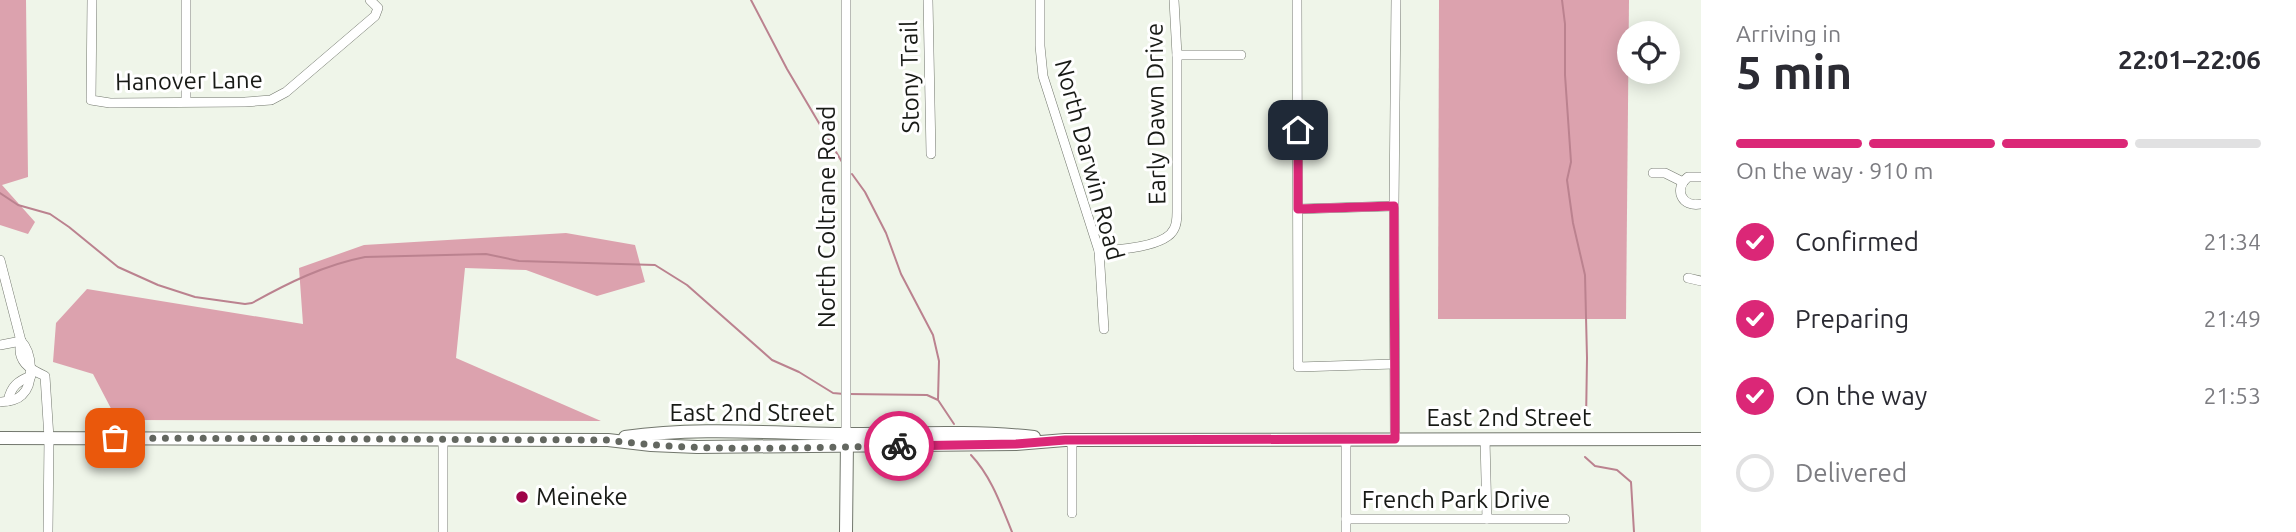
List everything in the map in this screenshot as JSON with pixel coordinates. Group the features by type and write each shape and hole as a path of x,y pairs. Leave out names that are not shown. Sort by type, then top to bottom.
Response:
{"main road":[{"name":"East 2nd Street","path":"608,440 650,434 737,433 847,440"},
{"path":"696,447 701,442 737,433"},
{"name":"East 2nd Street","path":"0,438 608,440 696,447 954,433 1068,440 1701,439"},
{"path":"846,532 847,440"}],"street":[{"name":"Hanover Lane","path":"92,0 91,100 110,103 271,100 286,92 375,16 378,8 370,0"},
{"path":"186,0 186,101"},
{"name":"North Coltrane Road","path":"846,0 847,440"},
{"name":"Stony Trail","path":"928,0 931,154"},
{"name":"North Darwin Road","path":"1040,0 1043,76 1099,251 1104,329"},
{"name":"Early Dawn Drive","path":"1099,251 1143,245 1167,237 1174,231 1177,212 1177,55 1174,0"},
{"path":"1297,0 1298,367 1394,364"},
{"path":"1395,439 1396,0"},
{"path":"1177,55 1241,55"},
{"path":"1653,173 1665,173 1683,182"},
{"path":"1701,177 1692,176 1683,182 1680,193 1690,205 1701,204"},
{"path":"1298,209 1394,206"},
{"path":"0,260 24,354 22,362 30,373"},
{"path":"1688,278 1701,282"},
{"path":"0,345 21,341"},
{"path":"4,402 13,386 30,373 46,376 49,438 48,532"},
{"path":"443,439 443,532"},
{"path":"1346,439 1346,532"},
{"path":"1485,439 1487,519"},
{"path":"1068,440 1072,513"},
{"name":"French Park Drive","path":"1346,519 1566,519"}],"shaded area":[{"path":"0,0 26,0 28,177 2,185 35,222 28,234 0,225"},
{"path":"1439,0 1629,0 1629,21 1617,21 1617,84 1628,84 1626,319 1438,319"},
{"path":"566,233 635,245 645,282 597,296 526,270 465,268 456,358 601,421 117,420 93,374 53,362 56,323 87,289 303,324 299,268 364,245"}],"waterway":[{"path":"751,0 787,69 842,162"},
{"path":"1562,0 1571,162 1567,180 1573,223 1585,275 1586,422"},
{"path":"852,174 865,192 886,233 901,274 933,335 939,361 938,399"},
{"path":"0,193 18,205 50,214 118,267 158,285 195,297 245,304 321,270 365,257 486,254 519,261 655,265 687,285 772,360 799,372 833,393 844,394"},
{"path":"849,394 927,395 938,400 954,424"},
{"path":"971,455 990,481 1012,532"},
{"path":"1585,457 1595,466 1617,470 1631,482 1634,532"}],"way so far":[{"path":"115,438 608,440 696,447 899,446"}],"place":[{"name":"Meineke","path":"522,497"}],"route":[{"path":"899,446 1016,444 1065,440 1395,439 1394,206 1298,209 1298,130"}]}
